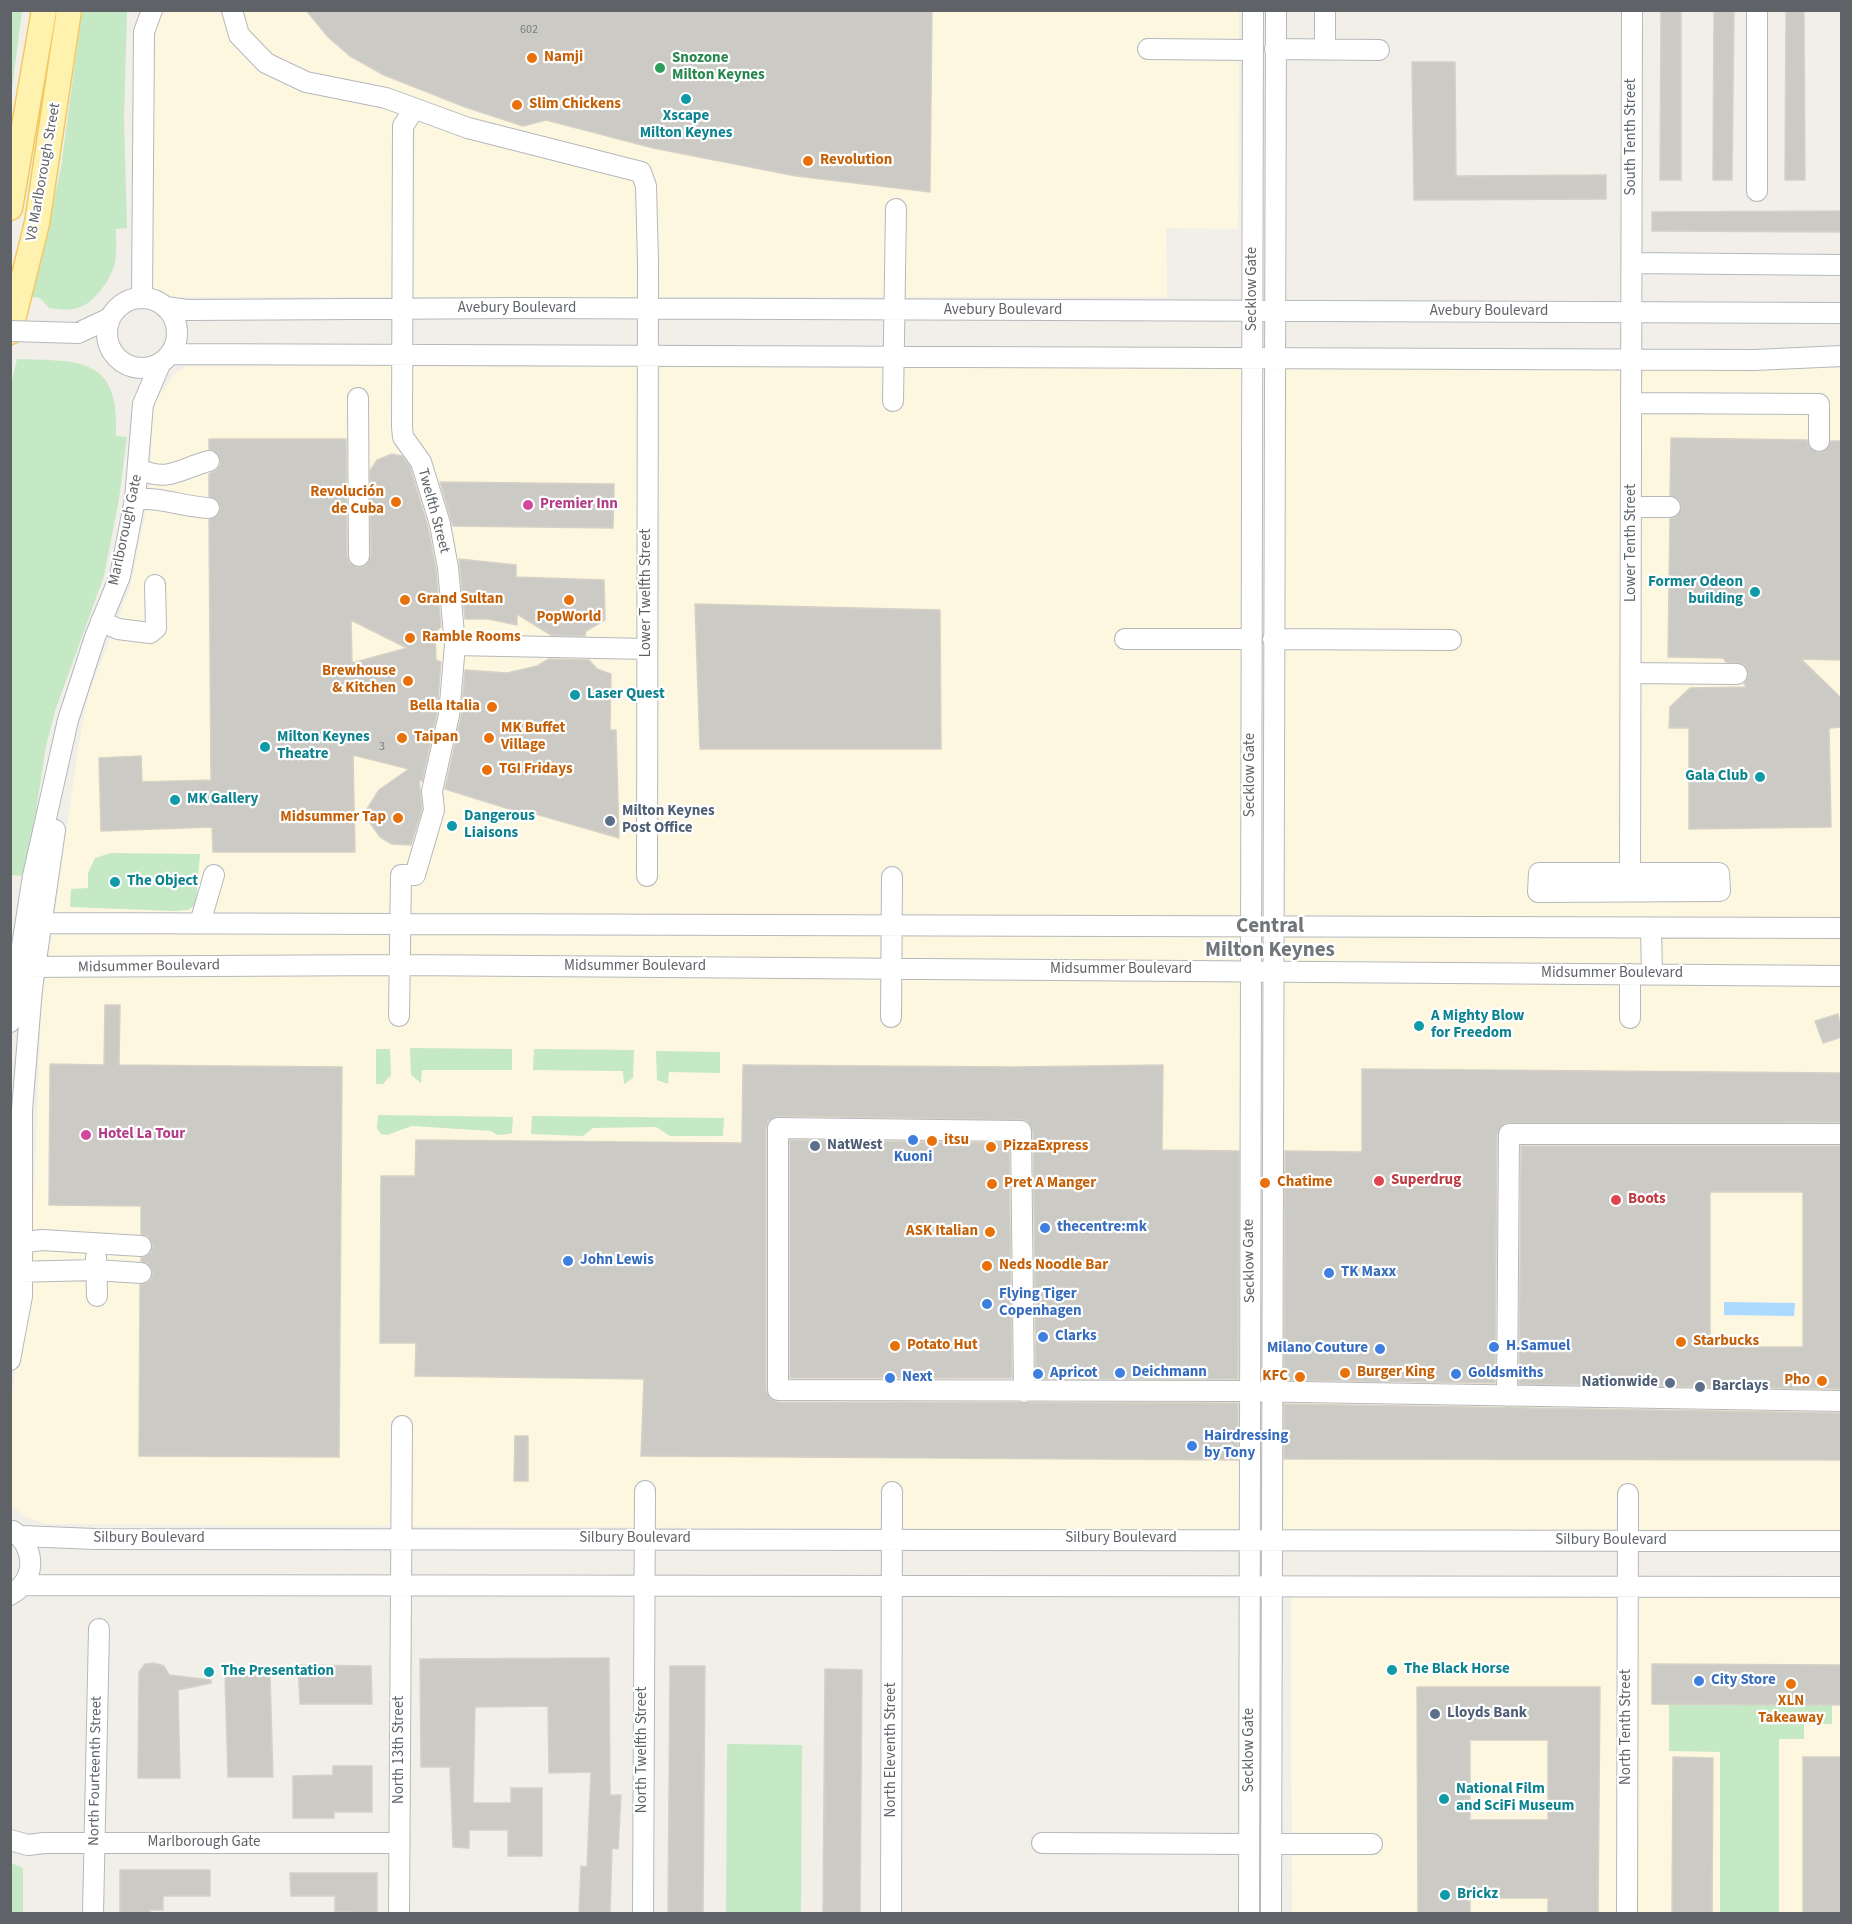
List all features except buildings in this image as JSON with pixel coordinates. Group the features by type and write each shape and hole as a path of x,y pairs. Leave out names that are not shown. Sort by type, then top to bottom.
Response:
{"main road":[{"name":"V8 Marlborough Street","path":"10,208 44,10"},
{"name":"V8 Marlborough Street","path":"10,332 37,223 69,10"}],"street":[{"path":"142,298 144,32 152,10"},
{"path":"232,10 239,35 266,63 306,82 386,98 414,109"},
{"name":"Secklow Gate","path":"1248,1914 1251,1587 1253,10"},
{"name":"Secklow Gate","path":"1271,1914 1276,10"},
{"path":"1325,10 1325,50"},
{"name":"South Tenth Street","path":"1632,10 1632,263"},
{"path":"1757,10 1757,191"},
{"path":"1148,49 1252,50"},
{"path":"1275,49 1379,50"},
{"name":"Lower Twelfth Street","path":"414,109 510,140 641,172 646,186 647,876"},
{"name":"Twelfth Street","path":"401,923 402,875 415,875 434,810 432,791 449,715 455,645 448,568 440,524 421,462 403,437 402,427 403,126 414,109"},
{"path":"893,401 896,208"},
{"path":"1632,263 1842,265"},
{"name":"Lower Tenth Street","path":"1630,873 1632,263"},
{"path":"78,333 110,318 124,303 142,298 154,300 173,316 177,332 175,344 165,358"},
{"name":"Avebury Boulevard","path":"165,307 187,310 1274,310 1842,313"},
{"path":"109,345 107,330 110,318"},
{"path":"10,332 78,333 109,345 123,362 146,368 165,358 195,354 1632,360 1754,360 1842,356"},
{"name":"Marlborough Gate","path":"10,1102 20,1011 68,720 101,621 120,576 135,499 143,404 165,358"},
{"name":"Marlborough Gate","path":"123,362 143,404"},
{"path":"358,398 359,556"},
{"path":"1632,403 1819,404 1819,441"},
{"path":"139,469 153,476 176,474 193,465 209,461"},
{"path":"135,499 151,498 209,508"},
{"path":"1632,507 1670,507"},
{"path":"101,621 118,629 150,633 156,628 155,585"},
{"path":"1125,639 1251,639"},
{"path":"1273,639 1451,640"},
{"path":"455,645 647,649"},
{"path":"1631,673 1737,674"},
{"path":"1539,873 1630,873 1719,873 1720,891 1538,892 1539,873"},
{"path":"200,923 214,875"},
{"name":"Marlborough Gate","path":"10,1360 22,1296 16,1272 22,1110 20,1011 32,988 27,967 43,923 41,876"},
{"path":"891,1017 892,877"},
{"path":"43,923 1842,928"},
{"path":"399,1016 401,923"},
{"path":"1651,928 1652,975"},
{"name":"Midsummer Boulevard","path":"27,967 400,965 1842,976"},
{"path":"1630,974 1630,1018"},
{"path":"1024,1392 1021,1131 778,1128 778,1390 1024,1392 1251,1391 1842,1401"},
{"path":"1507,1396 1509,1134 1842,1134"},
{"path":"16,1242 141,1246"},
{"path":"95,1245 97,1296"},
{"path":"16,1272 96,1270 141,1274"},
{"name":"North 13th Street","path":"399,1914 402,1426"},
{"name":"North Twelfth Street","path":"643,1914 645,1491"},
{"name":"North Eleventh Street","path":"891,1914 892,1492"},
{"name":"North Tenth Street","path":"1627,1914 1628,1494"},
{"path":"16,1533 30,1555 31,1566 17,1590"},
{"name":"Silbury Boulevard","path":"16,1533 58,1538 95,1539 1842,1541"},
{"path":"17,1590 58,1585 1842,1587"},
{"name":"North Fourteenth Street","path":"93,1914 99,1629"},
{"name":"Marlborough Gate","path":"10,1840 28,1845 399,1843"},
{"path":"1042,1844 1249,1844"},
{"path":"1271,1844 1372,1844"}],"shaded area":[{"path":"155,11 1239,11 1238,229 1166,228 1167,297 153,297"},
{"path":"187,366 1841,368 1841,1534 46,1524 26,1517 12,1505 10,1497 10,1409 17,1357 30,1294 41,1011 79,743 89,693 130,588 150,491 152,418 156,401 174,374"},
{"path":"1291,1597 1841,1598 1841,1913 1292,1913"}],"green space":[{"path":"10,11 22,11 11,96 10,96"},
{"path":"82,11 127,11 124,119 127,228 116,229 115,262 110,275 96,296 83,306 63,310 49,308 40,298 32,297 61,168"},
{"path":"17,359 78,363 92,369 103,377 111,391 116,410 116,436 127,437 119,499 104,576 55,711 46,746 26,876 11,875 11,384"},
{"path":"111,853 200,854 196,905 188,910 173,911 70,907 71,889 88,888 88,873 95,858"},
{"path":"410,1048 512,1049 512,1070 422,1070 421,1083 411,1075"},
{"path":"376,1049 390,1049 391,1075 383,1084 376,1084"},
{"path":"534,1049 634,1050 633,1078 624,1084 623,1071 533,1070"},
{"path":"656,1051 720,1052 720,1073 669,1072 668,1084 657,1080"},
{"path":"378,1115 513,1117 512,1133 497,1135 491,1131 412,1126 387,1135 381,1134 377,1128"},
{"path":"532,1116 724,1118 723,1136 670,1136 656,1127 593,1128 583,1136 531,1134"},
{"path":"1669,1704 1832,1705 1832,1724 1804,1724 1804,1739 1779,1739 1779,1913 1720,1913 1720,1752 1669,1751"},
{"path":"727,1744 802,1745 801,1913 726,1913"},
{"path":"11,1863 23,1868 23,1913 11,1913"}],"water":[{"path":"1724,1302 1795,1303 1794,1316 1724,1315"}],"place":[{"name":"Namji","path":"532,58"},
{"name":"Snozone Milton Keynes","path":"660,68"},
{"name":"Xscape Milton Keynes","path":"686,99"},
{"name":"Slim Chickens","path":"517,105"},
{"name":"Revolution","path":"808,161"},
{"name":"Revolución de Cuba","path":"396,502"},
{"name":"Premier Inn","path":"528,505"},
{"name":"Former Odeon building","path":"1755,592"},
{"name":"Grand Sultan","path":"405,600"},
{"name":"PopWorld","path":"569,600"},
{"name":"Ramble Rooms","path":"410,638"},
{"name":"Brewhouse & Kitchen","path":"408,681"},
{"name":"Laser Quest","path":"575,695"},
{"name":"Bella Italia","path":"492,707"},
{"name":"Taipan","path":"402,738"},
{"name":"MK Buffet Village","path":"489,738"},
{"name":"Milton Keynes Theatre","path":"265,747"},
{"name":"TGI Fridays","path":"487,770"},
{"name":"Gala Club","path":"1760,777"},
{"name":"MK Gallery","path":"175,800"},
{"name":"Midsummer Tap","path":"398,818"},
{"name":"Milton Keynes Post Office","path":"610,821"},
{"name":"Dangerous Liaisons","path":"452,826"},
{"name":"The Object","path":"115,882"},
{"name":"A Mighty Blow for Freedom","path":"1419,1026"},
{"name":"Hotel La Tour","path":"86,1135"},
{"name":"Kuoni","path":"913,1140"},
{"name":"itsu","path":"932,1141"},
{"name":"NatWest","path":"815,1146"},
{"name":"PizzaExpress","path":"991,1147"},
{"name":"Superdrug","path":"1379,1181"},
{"name":"Chatime","path":"1265,1183"},
{"name":"Pret A Manger","path":"992,1184"},
{"name":"Boots","path":"1616,1200"},
{"name":"thecentre:mk","path":"1045,1228"},
{"name":"ASK Italian","path":"990,1232"},
{"name":"John Lewis","path":"568,1261"},
{"name":"Neds Noodle Bar","path":"987,1266"},
{"name":"TK Maxx","path":"1329,1273"},
{"name":"Flying Tiger Copenhagen","path":"987,1304"},
{"name":"Clarks","path":"1043,1337"},
{"name":"Starbucks","path":"1681,1342"},
{"name":"Potato Hut","path":"895,1346"},
{"name":"H.Samuel","path":"1494,1347"},
{"name":"Milano Couture","path":"1380,1349"},
{"name":"Deichmann","path":"1120,1373"},
{"name":"Burger King","path":"1345,1373"},
{"name":"Apricot","path":"1038,1374"},
{"name":"Goldsmiths","path":"1456,1374"},
{"name":"KFC","path":"1300,1377"},
{"name":"Next","path":"890,1378"},
{"name":"Pho","path":"1822,1381"},
{"name":"Nationwide","path":"1670,1383"},
{"name":"Barclays","path":"1700,1387"},
{"name":"Hairdressing by Tony","path":"1192,1446"},
{"name":"The Black Horse","path":"1392,1670"},
{"name":"The Presentation","path":"209,1672"},
{"name":"City Store","path":"1699,1681"},
{"name":"XLN Takeaway","path":"1791,1684"},
{"name":"Lloyds Bank","path":"1435,1714"},
{"name":"National Film and SciFi Museum","path":"1444,1799"},
{"name":"Brickz","path":"1445,1895"}],"district":[{"name":"Central Milton Keynes","path":"1270,939"}]}
